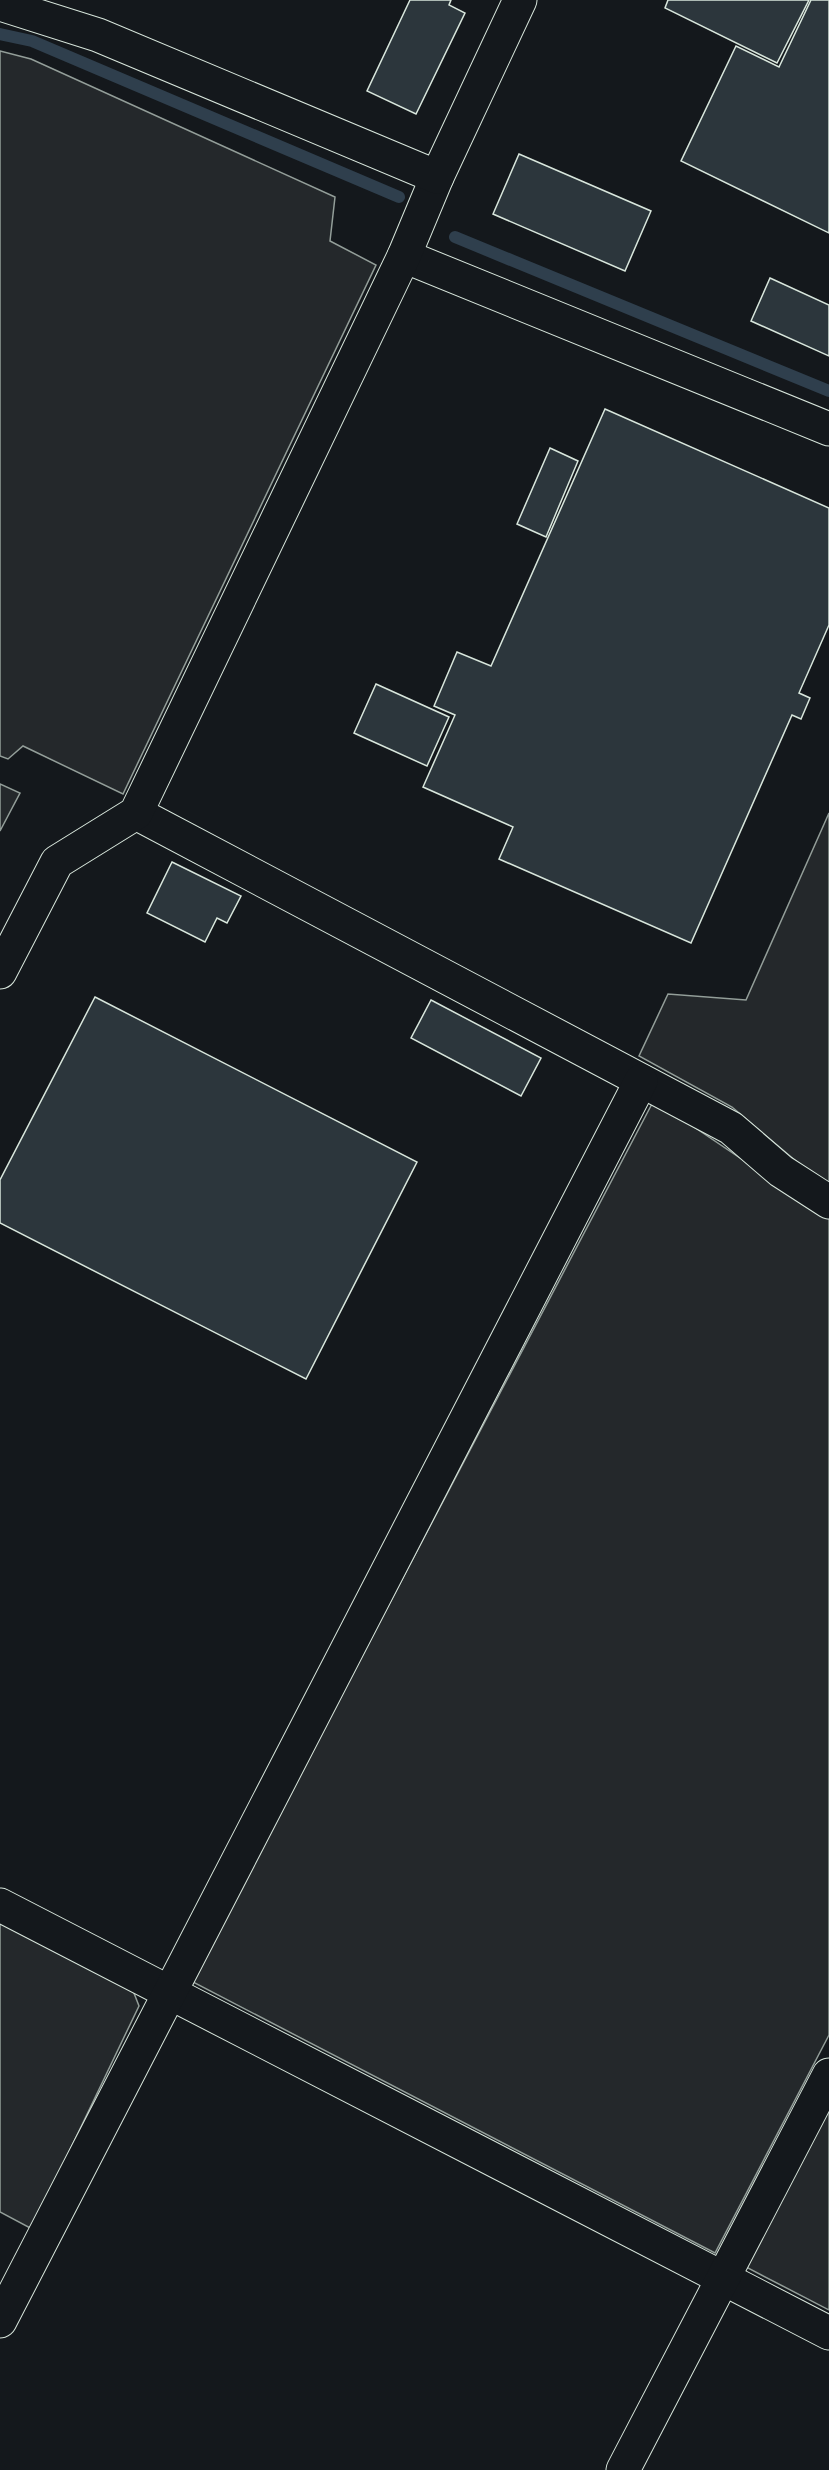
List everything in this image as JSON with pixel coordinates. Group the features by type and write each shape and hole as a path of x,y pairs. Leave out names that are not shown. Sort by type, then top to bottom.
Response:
{"street":[{"path":"0,972 57,862 136,813 404,256 437,177 520,0"},
{"path":"0,4 114,41 437,177"},
{"path":"404,256 829,429"},
{"path":"136,813 731,1128 781,1171 829,1202"},
{"path":"0,2321 641,1081"},
{"path":"0,1905 829,2333"},
{"path":"623,2470 829,2075"}],"shaded area":[{"path":"0,51 31,59 335,197 330,241 376,265 123,794 23,746 8,759 0,756"},
{"path":"0,784 20,793 0,831"},
{"path":"829,813 829,1189 732,1107 639,1056 668,994 746,1000"},
{"path":"654,1100 829,1218 829,2035 715,2253 191,1981"},
{"path":"0,1921 132,1988 139,2006 32,2229 0,2212"},
{"path":"829,2107 829,2310 746,2267"}],"building":[{"path":"410,0 451,0 449,5 465,13 416,114 367,91"},
{"path":"668,0 809,0 777,63 665,8"},
{"path":"811,0 829,0 829,233 681,161 736,46 779,67"},
{"path":"519,154 651,211 625,271 493,214"},
{"path":"770,278 829,305 829,356 751,321"},
{"path":"605,409 829,508 829,625 799,693 810,698 801,719 792,715 691,943 499,859 513,827 423,787 455,715 434,706 457,652 491,666"},
{"path":"550,448 578,461 546,537 517,524"},
{"path":"376,684 449,717 427,766 354,733"},
{"path":"172,862 241,896 227,923 217,918 205,942 147,913"},
{"path":"95,997 417,1162 306,1379 0,1223 0,1180"},
{"path":"431,1000 541,1058 521,1096 411,1038"}],"waterway":[{"path":"0,34 32,41 399,197"},
{"path":"455,237 829,391"}]}
